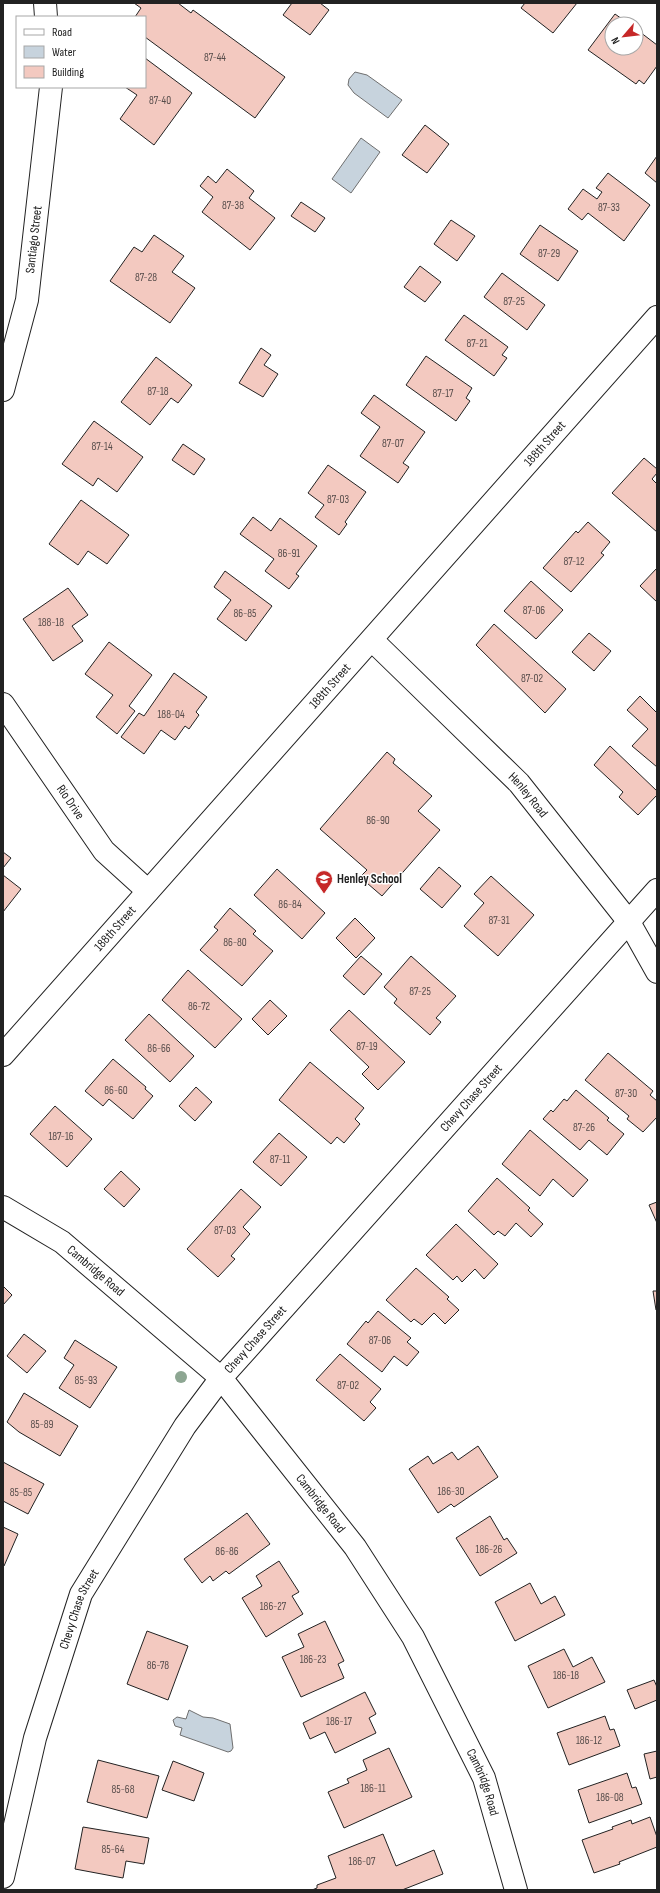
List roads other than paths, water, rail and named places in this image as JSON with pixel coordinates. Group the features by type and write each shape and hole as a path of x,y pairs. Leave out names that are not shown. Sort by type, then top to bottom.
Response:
{"street":[{"path":"45,3 46,16"},
{"name":"Santiago Street","path":"3,390 27,300 51,88"},
{"name":"188th Street","path":"3,1055 657,317"},
{"name":"Henley Road","path":"372,640 519,783 629,922 657,972"},
{"name":"Rio Drive","path":"3,704 104,850 148,891"},
{"name":"Chevy Chase Street","path":"3,1877 35,1738 81,1594 185,1426 221,1378 657,890"},
{"name":"Cambridge Road","path":"3,1207 62,1242 221,1378 354,1547 413,1637 484,1778 516,1890"}],"water":[{"path":"355,72 367,75 402,100 388,118 354,93 348,85 349,79"},
{"path":"361,138 380,152 351,193 332,179"},
{"path":"189,1710 203,1717 213,1718 230,1724 233,1748 231,1751 228,1752 180,1735 182,1728 175,1726 173,1720 177,1717 186,1719"}],"place":[{"name":"Henley School","path":"324,894"}]}
